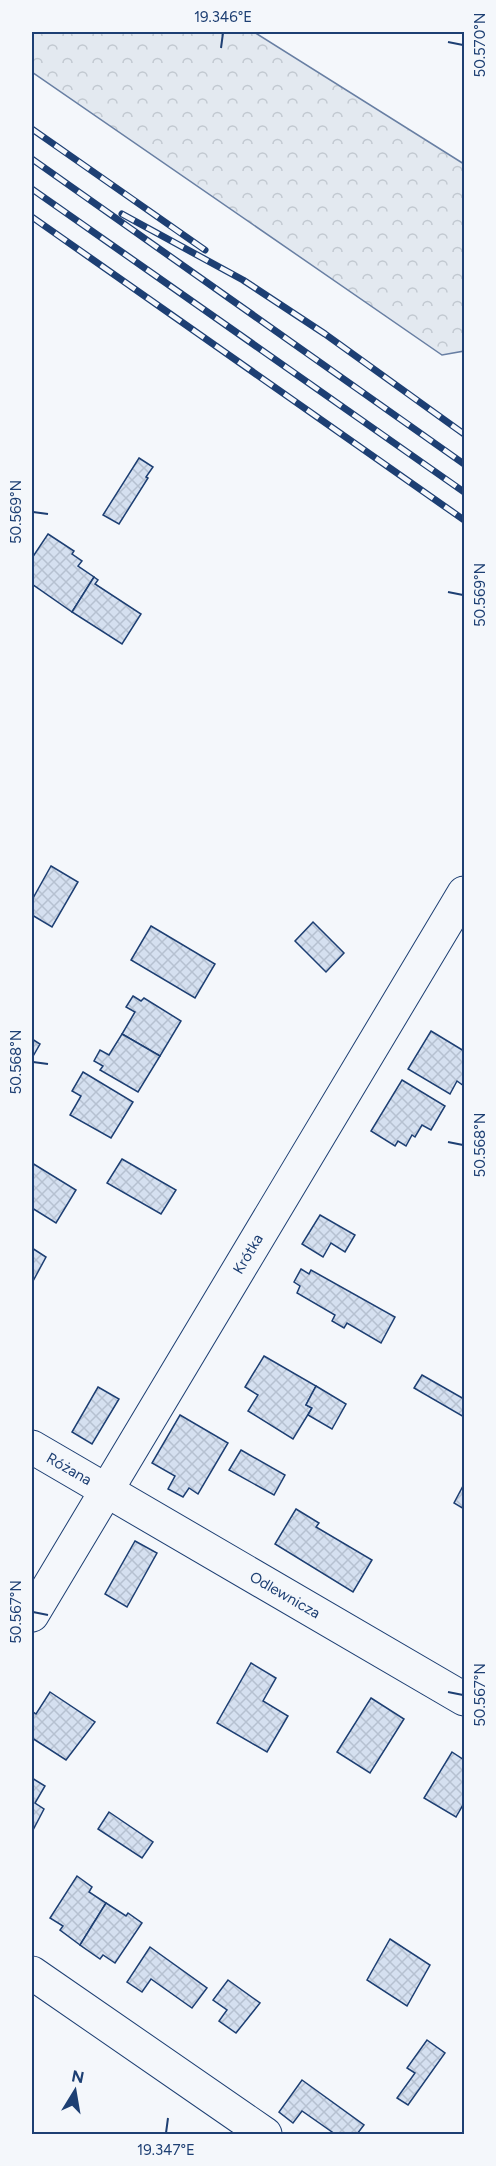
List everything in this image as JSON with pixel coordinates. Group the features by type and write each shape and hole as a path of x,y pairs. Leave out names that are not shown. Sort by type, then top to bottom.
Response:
{"street":[{"name":"Krótka","path":"32,1615 465,893"},
{"name":"Różana","path":"32,1447 106,1491"},
{"name":"Odlewnicza","path":"106,1491 465,1699"},
{"path":"32,1973 265,2134"}],"green space":[{"path":"32,32 254,32 464,164 464,351 442,355 32,72"}],"building":[{"path":"139,458 153,467 119,524 103,515"},
{"path":"48,534 74,551 72,554 82,561 78,566 94,577 72,612 32,584 32,558"},
{"path":"94,577 98,580 95,584 141,614 122,644 72,612"},
{"path":"51,866 78,882 52,927 32,915 32,900"},
{"path":"313,922 344,953 326,972 295,941"},
{"path":"151,926 215,964 195,998 131,960"},
{"path":"133,996 141,1001 144,998 181,1021 160,1056 122,1034 135,1012 126,1007"},
{"path":"431,1031 464,1051 464,1086 457,1081 450,1094 408,1069"},
{"path":"122,1034 160,1056 138,1092 100,1070 103,1066 94,1061 100,1050 109,1055"},
{"path":"32,1039 40,1044 32,1058"},
{"path":"83,1072 133,1102 111,1138 70,1115 81,1096 72,1091"},
{"path":"402,1080 445,1106 431,1130 422,1125 415,1137 412,1135 406,1146 398,1141 395,1146 371,1131"},
{"path":"122,1159 176,1190 161,1214 107,1183"},
{"path":"32,1163 76,1190 56,1223 32,1208"},
{"path":"320,1215 355,1235 345,1252 331,1243 323,1257 302,1244"},
{"path":"32,1248 46,1257 32,1283"},
{"path":"301,1269 309,1274 311,1270 395,1317 381,1343 347,1323 344,1328 332,1321 335,1315 297,1293 300,1286 294,1282"},
{"path":"264,1356 316,1386 306,1405 312,1408 293,1439 248,1411 258,1395 245,1387"},
{"path":"422,1375 464,1399 464,1417 414,1388"},
{"path":"316,1386 346,1404 332,1429 308,1415 312,1408 306,1405"},
{"path":"98,1387 119,1399 92,1444 72,1432"},
{"path":"180,1415 228,1443 198,1494 189,1488 183,1497 168,1489 175,1476 152,1463"},
{"path":"241,1450 285,1475 274,1495 229,1470"},
{"path":"464,1484 464,1509 454,1503"},
{"path":"296,1509 319,1523 316,1527 372,1560 353,1592 275,1544"},
{"path":"135,1541 157,1553 127,1607 105,1594"},
{"path":"251,1663 276,1678 263,1701 288,1716 267,1752 217,1723"},
{"path":"50,1692 95,1722 66,1760 32,1738 33,1712 36,1714"},
{"path":"371,1698 404,1719 370,1773 337,1752"},
{"path":"452,1752 464,1760 464,1803 456,1817 424,1798"},
{"path":"32,1778 45,1786 35,1803 44,1809 32,1832"},
{"path":"109,1812 153,1842 142,1858 98,1829"},
{"path":"77,1876 92,1887 89,1892 106,1903 80,1945 60,1930 63,1926 50,1918"},
{"path":"106,1903 126,1916 128,1913 142,1923 115,1963 103,1955 100,1959 80,1945"},
{"path":"390,1939 430,1965 407,2006 367,1980"},
{"path":"150,1947 207,1988 192,2008 151,1979 142,1992 127,1982"},
{"path":"228,1980 260,2003 236,2033 219,2021 227,2010 213,2000"},
{"path":"427,2040 445,2053 408,2105 397,2098 415,2073 407,2068"},
{"path":"302,2080 364,2125 357,2134 335,2134 302,2111 293,2123 279,2112"}],"railway":[{"path":"32,129 205,250"},
{"path":"32,159 464,464"},
{"path":"32,189 464,492"},
{"path":"122,214 243,280 325,334 464,434"},
{"path":"32,217 464,520"}]}
